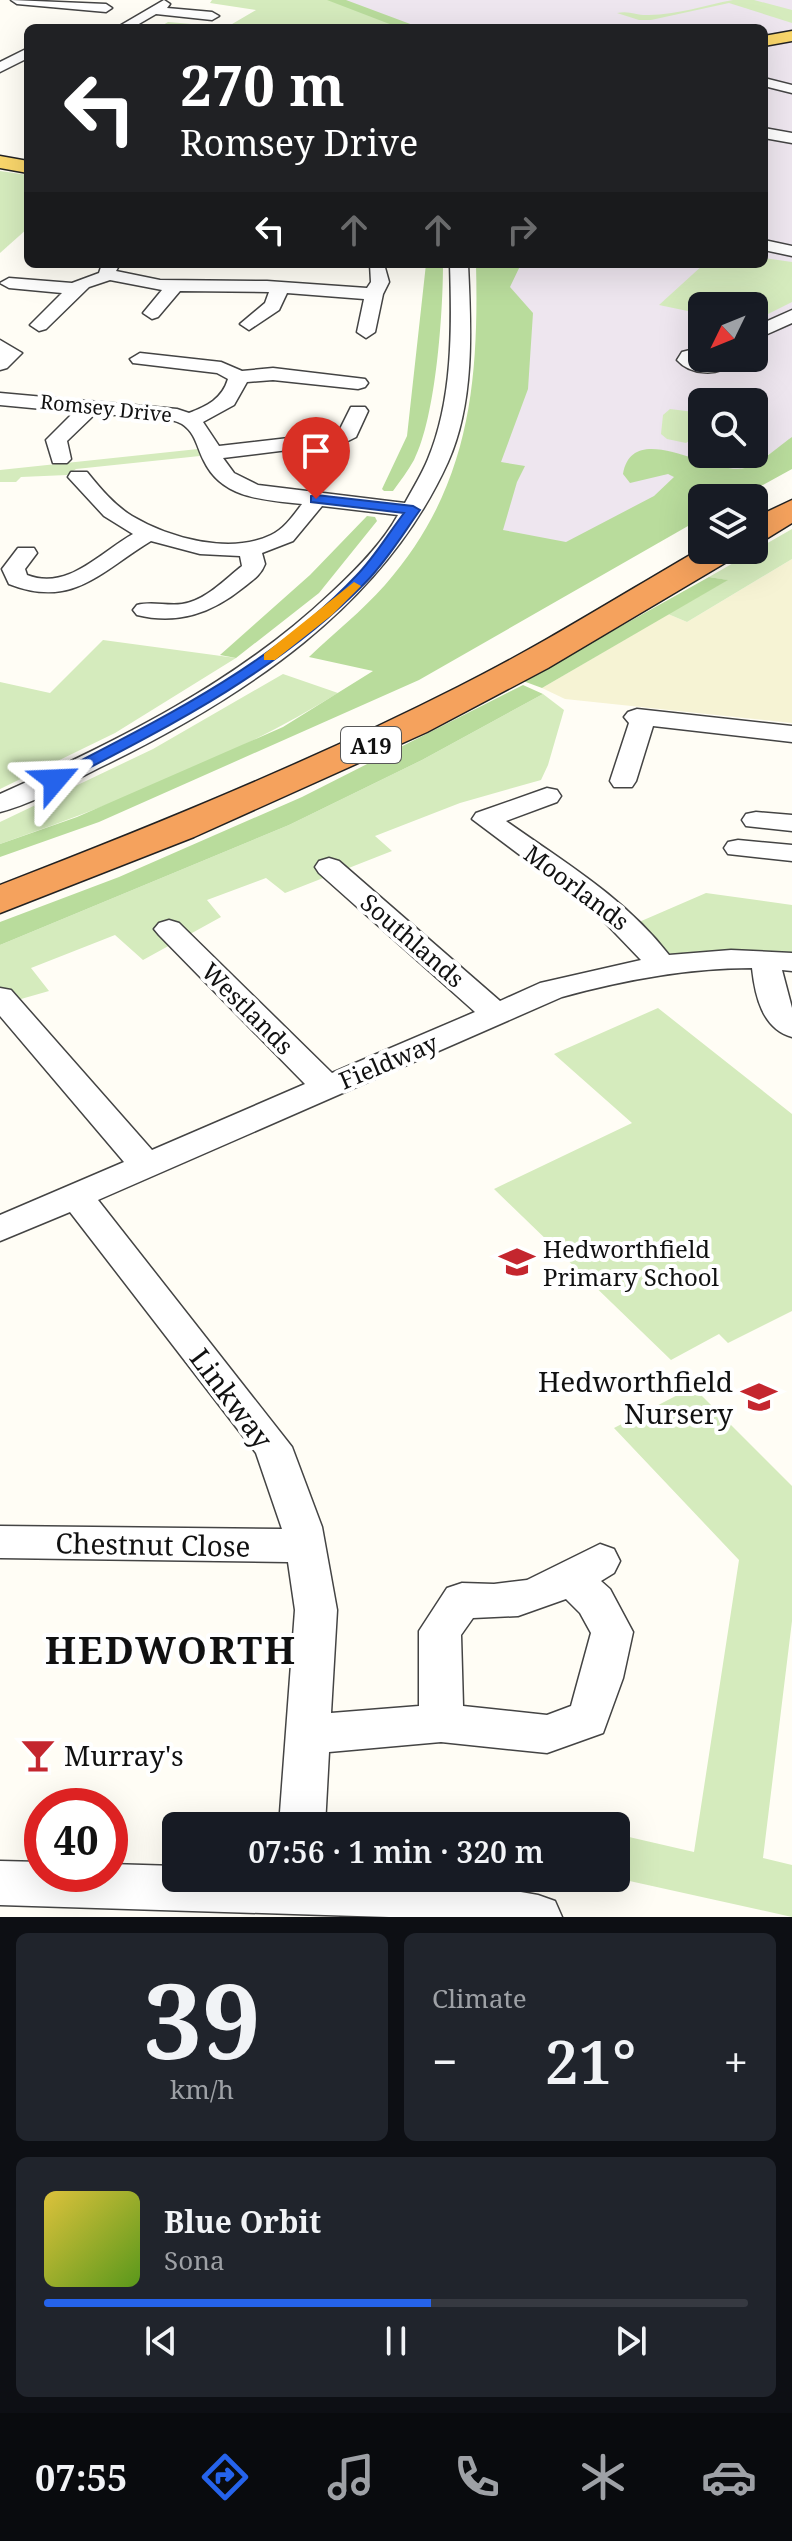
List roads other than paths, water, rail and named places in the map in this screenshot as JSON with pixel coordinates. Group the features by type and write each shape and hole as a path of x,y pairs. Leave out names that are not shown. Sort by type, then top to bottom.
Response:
{"highway":[{"path":"768,502 792,489"},
{"path":"768,524 792,510"},
{"name":"A19","path":"0,879 166,814 397,710 549,630 688,548"},
{"name":"A19","path":"0,900 166,836 345,758 474,693 699,564"}],"main road":[{"path":"768,40 792,36"},
{"path":"0,162 24,166"}],"street":[{"path":"17,0 102,11 212,16"},
{"path":"84,21 120,0"},
{"path":"11,14 35,1"},
{"path":"127,24 153,11"},
{"path":"1,67 24,54"},
{"path":"768,83 792,89"},
{"path":"768,134 792,138"},
{"path":"768,246 792,251"},
{"path":"235,286 246,268"},
{"path":"366,332 373,313 373,294 380,282 377,268"},
{"path":"0,804 131,742 259,665 327,612 363,578 413,510 438,461 451,420 460,305 459,268"},
{"path":"39,325 86,281 110,269 123,280 173,286 280,287 373,294"},
{"path":"9,283 76,289"},
{"path":"152,313 169,296 173,286"},
{"path":"250,324 273,306 280,287"},
{"path":"768,327 792,316"},
{"path":"4,354 34,348"},
{"path":"140,359 221,368 239,377 273,374 358,383"},
{"path":"189,420 225,405 232,397 239,377"},
{"name":"Romsey Drive","path":"0,399 18,398 157,412 189,420 203,432 223,475 245,489 413,510"},
{"path":"32,455 59,455 56,440 90,407"},
{"path":"213,453 337,439 349,433 358,411"},
{"path":"79,477 115,514 150,533 197,546 249,549 283,538 298,524 316,499"},
{"path":"26,553 7,576 44,587 71,583 150,533"},
{"path":"145,610 177,613 199,609 252,569 254,561 249,549"},
{"path":"624,781 640,718 792,734"},
{"name":"Moorlands","path":"547,796 478,812 617,915 643,939 660,964"},
{"path":"756,820 792,823"},
{"path":"738,848 792,853"},
{"name":"Southlands","path":"328,867 496,1014"},
{"name":"Westlands","path":"169,929 327,1087"},
{"path":"779,960 771,1003 792,1027"},
{"name":"Fieldway","path":"0,1229 551,990 619,971 660,964 779,960"},
{"path":"3,992 145,1164"},
{"name":"Linkway","path":"75,1195 273,1447 302,1527 316,1610 303,1812"},
{"name":"Chestnut Close","path":"0,1542 305,1546"},
{"path":"309,1734 441,1723 547,1734 588,1719 602,1678 612,1632 595,1601 586,1570 533,1597 500,1604 462,1600 440,1631 441,1723"},
{"path":"0,1883 162,1884"},
{"path":"359,1892 462,1910 538,1917"}],"place":[{"name":"Hedworthfield Primary School","path":"517,1262"},
{"name":"Hedworthfield Nursery","path":"759,1397"},
{"name":"Murray's","path":"38,1755"}],"district":[{"name":"HEDWORTH","path":"171,1649"}]}
